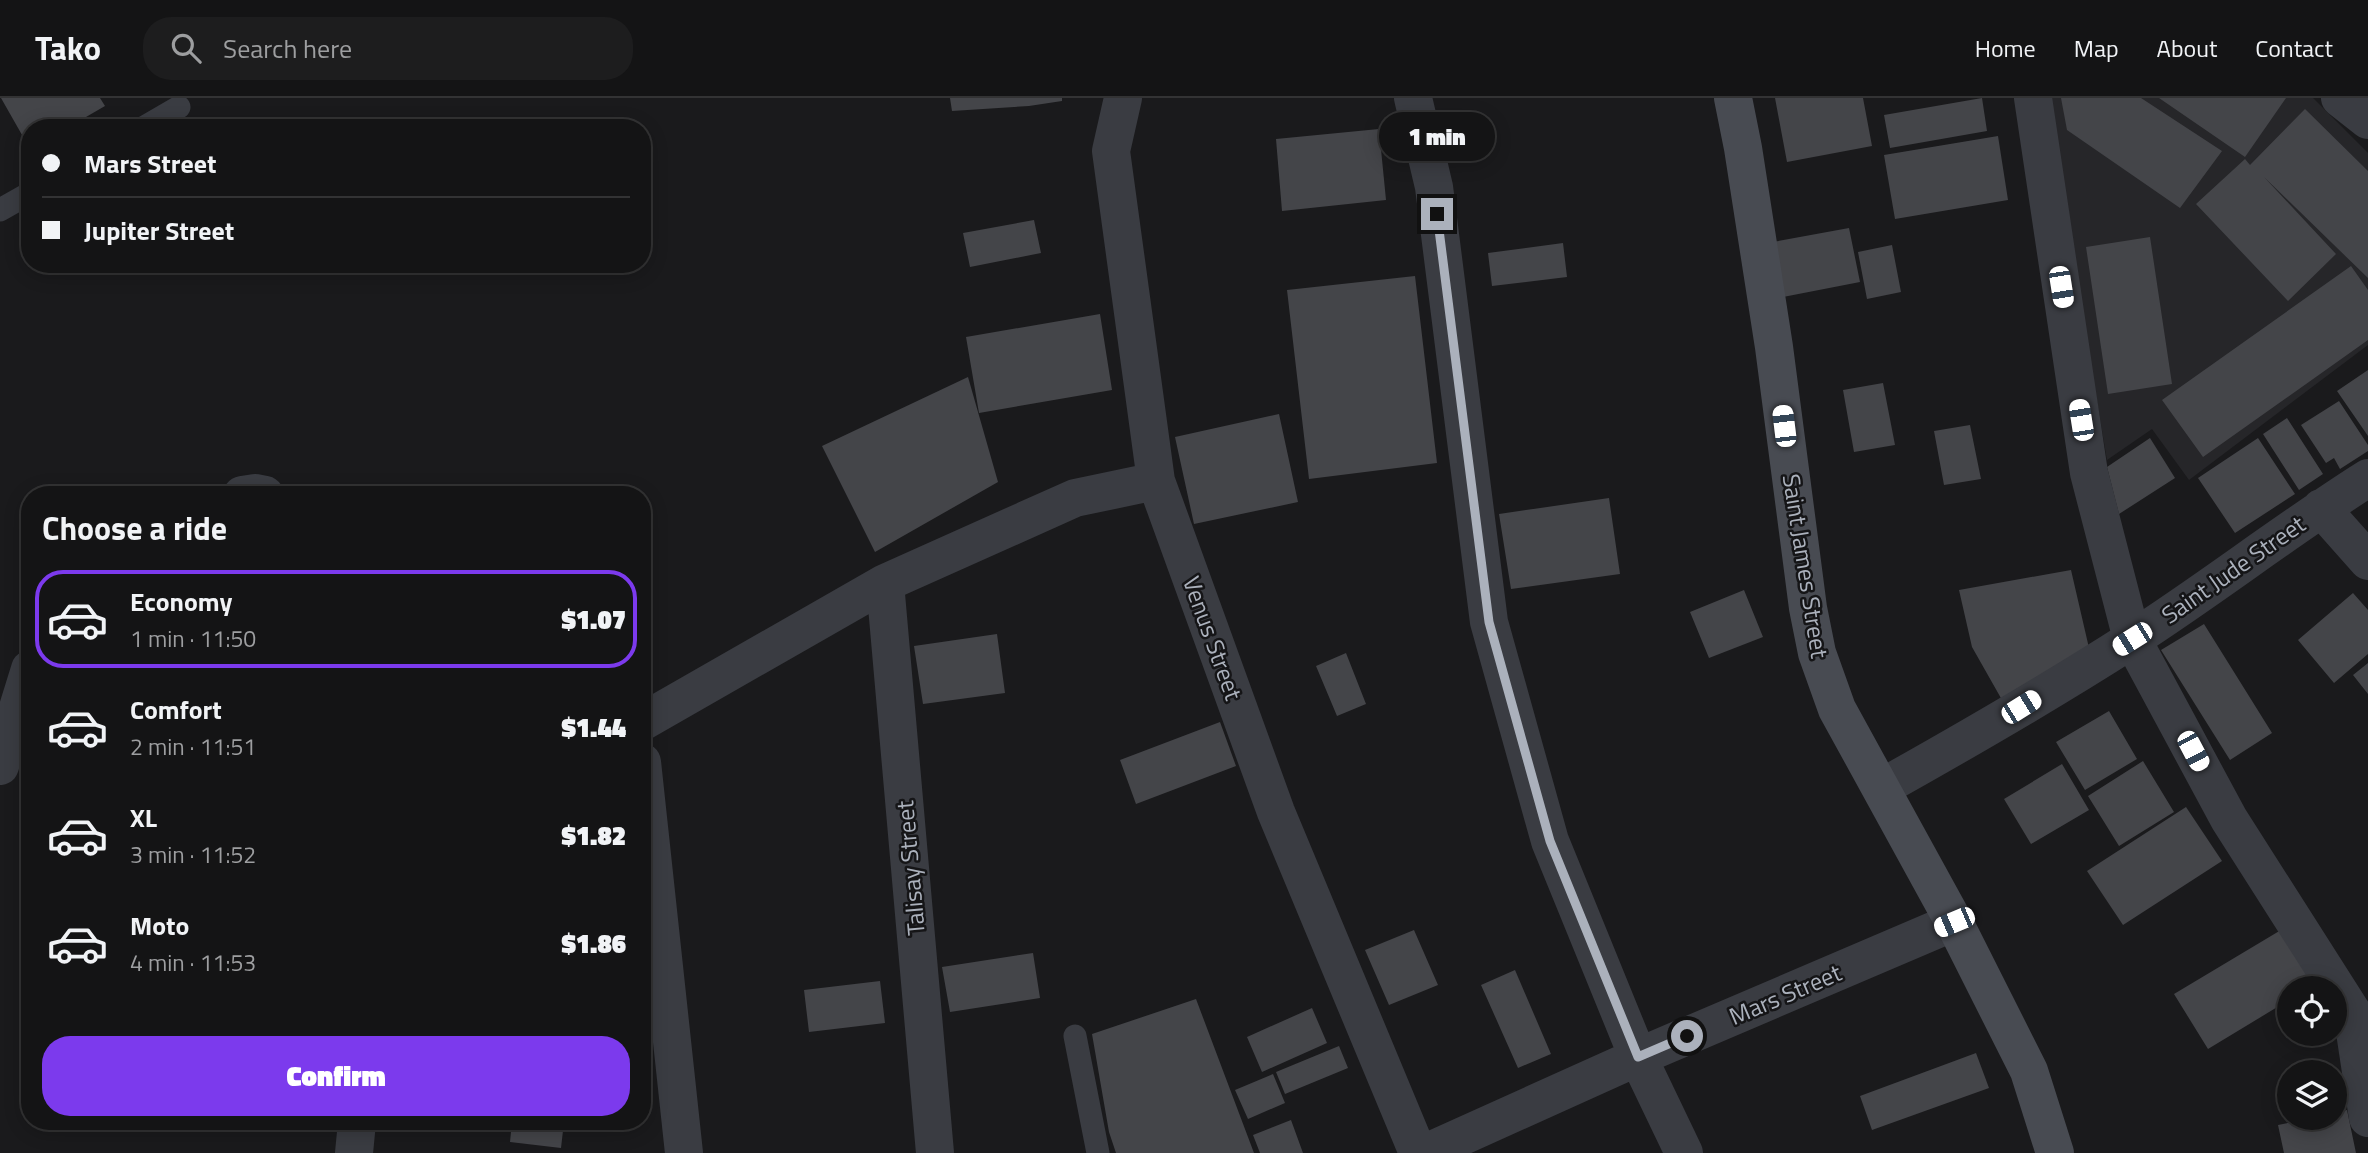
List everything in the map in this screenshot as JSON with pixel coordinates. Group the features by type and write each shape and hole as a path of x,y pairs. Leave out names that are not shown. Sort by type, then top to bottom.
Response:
{"street":[{"name":"Venus Street","path":"1123,98 1111,151 1156,481 1276,812 1418,1153"},
{"path":"1413,98 1434,187 1489,622 1550,841 1638,1057 1684,1153"},
{"name":"Saint James Street","path":"1733,98 1774,347 1808,608 1817,653 1837,709 1954,922 2029,1071 2055,1153"},
{"path":"2033,98 2089,473 2132,639 2229,819 2360,1022 2368,1118"},
{"path":"2340,98 2368,120"},
{"name":"Saint Jude Street","path":"1881,789 2132,639 2368,478"},
{"path":"651,717 886,583 1075,498 1156,481"},
{"path":"2321,508 2368,561"},
{"name":"Talisay Street","path":"886,583 935,1153"},
{"path":"0,766 21,698"},
{"path":"651,846 684,1153"},
{"name":"Mars Street","path":"1425,1153 1638,1057 1954,922"},
{"path":"354,1153 356,1130"}],"lane":[{"path":"158,119 179,107"},
{"path":"0,210 21,198"},
{"path":"1075,1036 1098,1153"}],"shaded area":[{"path":"2046,98 2313,98 2368,153 2368,345 2189,480 2152,429 2107,460"}],"building":[{"path":"1,98 100,98 105,106 83,119 21,119 21,133"},
{"path":"950,98 1062,98 1062,101 952,111"},
{"path":"1775,98 1863,98 1872,146 1787,162"},
{"path":"1982,98 1987,131 1890,148 1884,115"},
{"path":"2061,98 2141,98 2222,151 2180,208 2067,130"},
{"path":"2159,98 2286,98 2245,157"},
{"path":"2305,109 2368,171 2368,278 2264,177 2336,254 2288,301 2196,204 2245,159 2250,165"},
{"path":"1379,129 1386,200 1282,211 1276,139"},
{"path":"1998,136 2008,200 1895,219 1884,155"},
{"path":"1034,220 1041,253 970,267 963,233"},
{"path":"1849,228 1860,282 1783,297 1773,242"},
{"path":"2150,237 2172,384 2108,394 2086,247"},
{"path":"1563,243 1567,277 1492,286 1488,253"},
{"path":"1892,245 1901,292 1867,299 1858,252"},
{"path":"2351,266 2368,290 2368,340 2203,457 2162,400"},
{"path":"1415,276 1437,463 1309,479 1287,290"},
{"path":"1100,314 1112,390 979,413 966,337"},
{"path":"2368,370 2368,436 2337,391"},
{"path":"968,377 998,482 875,552 822,446"},
{"path":"1883,383 1895,445 1854,452 1843,390"},
{"path":"2339,401 2368,445 2368,451 2340,469 2334,458 2326,463 2301,425"},
{"path":"1279,414 1298,502 1194,524 1175,437"},
{"path":"2287,418 2323,474 2299,490 2263,434"},
{"path":"1970,425 1981,479 1944,485 1934,431"},
{"path":"2150,438 2175,478 2119,514 2107,467"},
{"path":"2258,438 2295,494 2235,533 2198,478"},
{"path":"1609,498 1620,574 1511,589 1499,514"},
{"path":"2071,570 2092,661 2006,707 1972,647 1959,590"},
{"path":"1744,590 1763,637 1709,658 1690,612"},
{"path":"2353,593 2368,610 2368,654 2334,683 2298,640"},
{"path":"2204,624 2272,733 2230,760 2161,650"},
{"path":"997,634 1005,693 923,704 914,646"},
{"path":"1346,653 1366,704 1337,716 1316,666"},
{"path":"2368,663 2368,694 2353,675"},
{"path":"2109,711 2137,759 2085,790 2056,742"},
{"path":"1220,722 1236,766 1136,804 1120,760"},
{"path":"2143,761 2174,812 2119,846 2088,796"},
{"path":"2062,764 2089,810 2031,844 2004,799"},
{"path":"2186,807 2222,861 2123,925 2087,871"},
{"path":"1414,930 1438,985 1389,1005 1365,950"},
{"path":"2281,930 2309,976 2277,976 2277,1007 2208,1049 2174,994"},
{"path":"1033,953 1040,998 950,1012 942,967"},
{"path":"1515,970 1551,1054 1518,1068 1481,985"},
{"path":"880,981 885,1023 809,1032 804,990"},
{"path":"1196,999 1254,1153 1116,1153 1109,1132 1092,1034"},
{"path":"1312,1008 1327,1043 1262,1072 1247,1037"},
{"path":"1339,1046 1348,1068 1285,1094 1276,1072"},
{"path":"1976,1053 1989,1088 1872,1130 1860,1096"},
{"path":"1273,1074 1285,1103 1248,1119 1235,1090"},
{"path":"2347,1110 2356,1153 2284,1153 2279,1130 2347,1130"},
{"path":"1291,1120 1303,1153 1260,1153 1253,1135"},
{"path":"511,1130 563,1130 561,1148 510,1142"}],"route":[{"path":"1437,214 1489,622 1550,841 1638,1057 1687,1036"}]}
